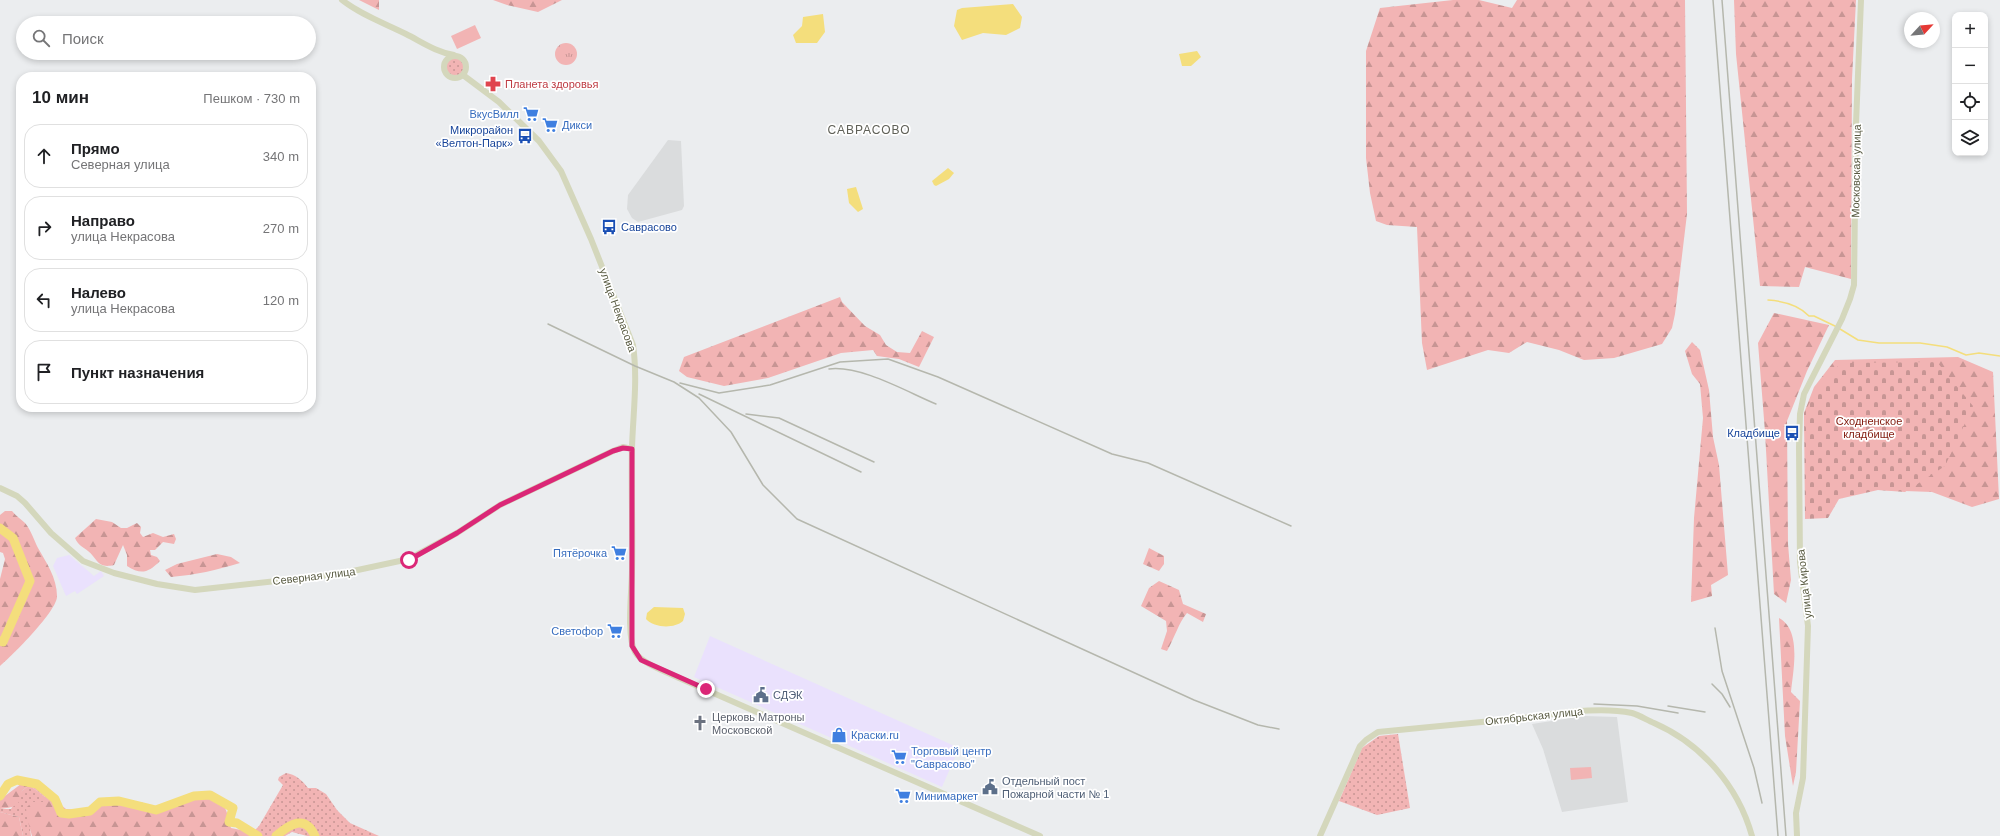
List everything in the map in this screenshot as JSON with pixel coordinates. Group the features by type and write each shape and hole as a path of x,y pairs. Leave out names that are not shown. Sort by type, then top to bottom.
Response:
{"street":[{"path":"342,0 380,23 400,31 433,49 463,58 466,63 466,69 463,75 456,78 448,76 445,73 444,64 433,49"},
{"name":"Московская улица","path":"1832,337 1842,319 1854,285 1856,124 1861,0"},
{"path":"444,64 449,56 454,55"},
{"name":"улица Некрасова","path":"463,75 499,102 543,144 561,171 633,345 635,360 632,449 633,551 631,630 632,646 641,660 1040,836"},
{"name":"улица Кирова","path":"1797,836 1796,813 1803,778 1808,626 1800,562 1800,420 1804,394 1832,337"},
{"name":"Северная улица","path":"0,488 17,496 25,503 51,533 83,561 95,567 142,580 177,588 195,590 339,574 409,560 457,533 500,505 613,451 623,448 632,449"},
{"name":"Октябрьская улица","path":"1320,836 1360,746 1378,732 1503,720 1584,710 1632,714 1673,732 1704,755 1729,785 1745,815 1752,836"}],"shaded area":[{"path":"1013,4 1022,17 1020,28 1006,35 983,33 962,40 954,26 957,10 962,8"},
{"path":"823,14 825,32 817,43 796,43 793,35 802,26 803,17"},
{"path":"1197,51 1201,57 1191,66 1182,66 1179,54"},
{"path":"668,140 681,141 684,206 682,210 638,222 632,218 627,209 628,195"},
{"path":"948,168 954,173 949,179 936,186 934,185 932,181"},
{"path":"856,187 863,209 858,212 849,203 847,189"},
{"path":"69,555 94,576 101,571 104,576 77,594 75,591 66,596 53,566 57,558"},
{"path":"654,607 683,608 685,614 683,621 679,624 669,626 659,626 654,624 646,619 647,613"},
{"path":"710,636 959,748 942,787 694,677"},
{"path":"1584,716 1617,717 1628,802 1562,812 1543,749 1532,724"}],"green space":[{"path":"359,0 379,0 379,10"},
{"path":"493,0 562,0 538,12 507,5"},
{"path":"1453,0 1479,0 1512,8 1517,0 1685,0 1687,214 1675,314 1672,328 1662,344 1614,358 1584,360 1559,350 1527,342 1509,353 1488,350 1427,370 1422,343 1417,227 1387,225 1376,221 1370,193 1366,158 1366,51 1380,8"},
{"path":"1734,0 1856,0 1852,79 1851,279 1805,267 1799,287 1760,286 1736,54"},
{"path":"475,25 481,38 457,49 451,36"},
{"path":"562,43 570,43 577,50 577,58 570,65 562,65 555,58 555,50"},
{"path":"455,58 461,61 464,67 461,73 455,76 449,73 446,67 449,61"},
{"path":"840,297 842,302 865,326 880,335 886,345 897,352 910,353 922,331 934,337 919,367 899,359 877,356 873,350 841,353 768,378 724,386 687,377 679,371 684,357"},
{"path":"1774,313 1829,325 1807,371 1787,421 1788,544 1791,580 1786,603 1774,594 1765,432 1758,343"},
{"path":"1692,342 1700,350 1709,390 1713,437 1719,465 1728,575 1711,585 1712,596 1691,602 1694,518 1703,418 1700,384 1692,374 1685,351"},
{"name":"Сходненское кладбище","path":"1958,357 1993,372 1999,499 1972,507 1932,492 1878,490 1805,437 1804,413 1814,387 1835,360"},
{"name":"Сходненское кладбище","path":"1937,362 1973,406 1945,466 1905,492 1878,490 1839,499 1828,518 1805,519 1804,413 1817,389 1841,363"},
{"path":"5,511 12,511 25,523 29,529 48,565 57,589 57,596 55,603 43,622 0,666 0,579 5,559 3,553 0,552 0,515"},
{"path":"96,519 112,522 121,528 127,528 137,523 141,527 140,533 143,537 153,533 163,537 174,534 176,539 174,544 163,542 155,550 150,550 151,555 157,557 160,561 148,570 140,572 127,566 127,555 123,545 114,565 104,566 79,544 75,538"},
{"path":"1149,548 1164,556 1164,564 1159,571 1143,564"},
{"path":"217,554 231,557 240,563 206,572 171,577 165,570 177,564"},
{"path":"1159,581 1179,590 1183,604 1206,614 1203,622 1187,613 1181,621 1167,651 1161,649 1167,631 1166,621 1141,606 1149,588"},
{"path":"1779,618 1786,624 1791,632 1794,663 1791,692 1800,701 1796,772 1793,786 1785,736"},
{"path":"1398,734 1410,808 1377,815 1339,801 1362,748 1379,736"},
{"path":"1591,767 1592,778 1571,780 1570,768"},
{"path":"286,773 298,778 308,788 316,788 326,794 337,810 350,823 379,836 307,836 292,832 285,836 253,836 251,834 259,826 283,785 278,780 279,777"},
{"path":"25,781 36,785 66,809 80,810 110,803 142,802 150,811 204,798 216,798 225,807 231,828 246,831 253,836 32,836 26,808 32,802 45,802 45,797 29,785 22,791 18,804 12,807 0,809 0,798 1,799"},
{"path":"29,785 45,797 45,802 39,802 30,828 31,836 23,836 19,817 0,812 0,809 11,809 22,791"},
{"path":"0,812 19,817 23,836 0,836"}],"waterway":[{"path":"1768,300 1790,304 1805,312 1809,316 1814,316 1837,327"},
{"path":"1840,329 1858,340 1879,343 1920,343 1947,347 1966,355 1979,353 2000,356"},
{"path":"0,528 13,538 30,581 3,642 0,641"},
{"path":"0,796 8,784 17,780 37,784 55,799 61,813 69,814 90,811 100,802 119,801 156,810 194,796 210,795 233,808 229,822 237,823 258,836"},
{"path":"276,836 297,823 307,825 315,836"}],"railway":[{"path":"1713,0 1778,836"},
{"path":"1722,0 1786,836"},
{"path":"548,324 635,366 674,382 699,398 731,432 763,485 797,519 1194,700 1258,725 1279,729"},
{"path":"680,383 719,393 770,385 840,362 888,359 938,377 1112,454 1148,463 1291,526"},
{"path":"829,369 842,369 869,375 884,380 936,404"},
{"path":"699,394 861,472"},
{"path":"746,414 779,418 874,462"},
{"path":"1715,628 1722,671 1754,768 1762,803"},
{"path":"1712,684 1722,694 1730,707"},
{"path":"1594,704 1637,706 1678,713"},
{"path":"1668,706 1705,712"}],"place":[{"name":"Планета здоровья","path":"493,84"},
{"name":"ВкусВилл","path":"531,114"},
{"name":"Дикси","path":"550,125"},
{"name":"Микрорайон «Велтон-Парк»","path":"525,136"},
{"name":"Саврасово","path":"609,227"},
{"name":"Кладбище","path":"1792,433"},
{"name":"Пятёрочка","path":"619,553"},
{"name":"Светофор","path":"615,631"},
{"name":"СДЭК","path":"761,695"},
{"name":"Церковь Матроны Московской","path":"700,723"},
{"name":"Краски.ru","path":"839,735"},
{"name":"Торговый центр \"Саврасово\"","path":"899,757"},
{"name":"Отдельный пост Пожарной части № 1","path":"990,787"},
{"name":"Минимаркет","path":"903,796"}],"district":[{"name":"САВРАСОВО","path":"869,130"}],"route":[{"path":"409,560 457,533 500,505 613,451 623,448 632,449 632,646 635,653 641,660 706,689"}]}
